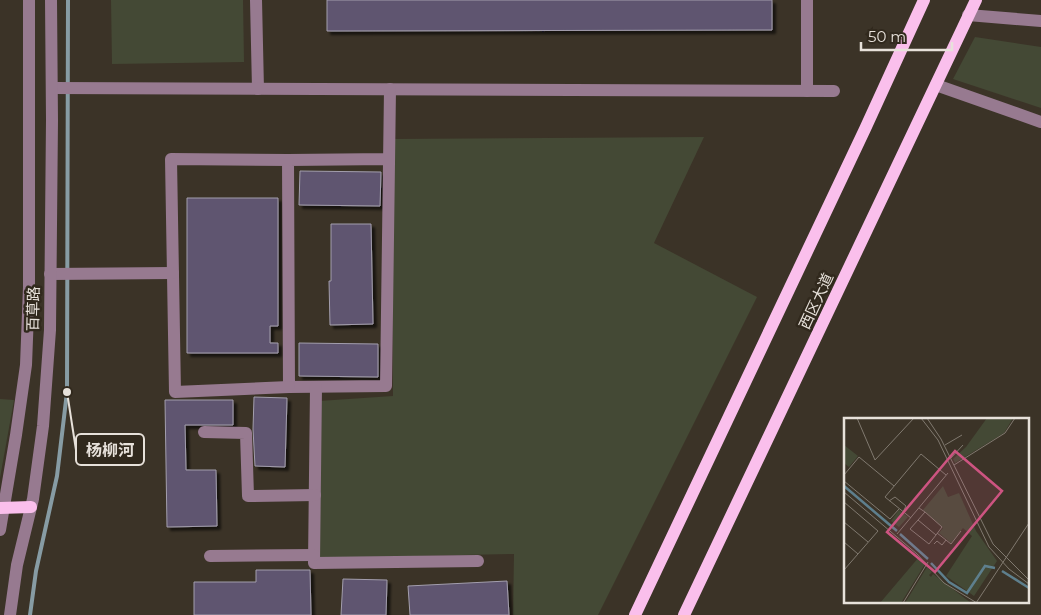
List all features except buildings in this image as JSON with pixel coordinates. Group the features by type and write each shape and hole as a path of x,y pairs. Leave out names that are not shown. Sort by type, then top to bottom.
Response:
{"main road":[{"name":"西区大道","path":"635,615 924,0"},
{"name":"西区大道","path":"684,615 976,0"},
{"path":"2,508 31,506"}],"street":[{"name":"百草路","path":"0,530 26,365 29,287 29,0"},
{"name":"百草路","path":"10,615 18,565 31,506 43,426 50,330 62,274 62,88 50,0"},
{"path":"256,0 258,89"},
{"path":"807,0 807,91"},
{"path":"968,15 1041,20"},
{"path":"936,85 1041,122"},
{"path":"62,88 834,91"},
{"path":"389,159 171,159 175,392 289,387 386,386 390,89"},
{"path":"288,160 289,387"},
{"path":"62,274 173,273"},
{"path":"316,387 314,563 478,561"},
{"path":"204,432 246,433 248,496 315,495"},
{"path":"210,556 314,555"}],"green space":[{"path":"111,0 243,0 244,62 112,64"},
{"path":"975,37 1041,47 1041,108 953,79"},
{"path":"704,137 654,243 757,297 598,615 513,615 514,554 319,558 319,401 393,396 393,139"},
{"path":"0,399 14,400 0,478"}],"waterway":[{"path":"30,615 36,571 57,476 67,392 68,0"}],"place":[{"name":"杨柳河","path":"67,392"}]}
